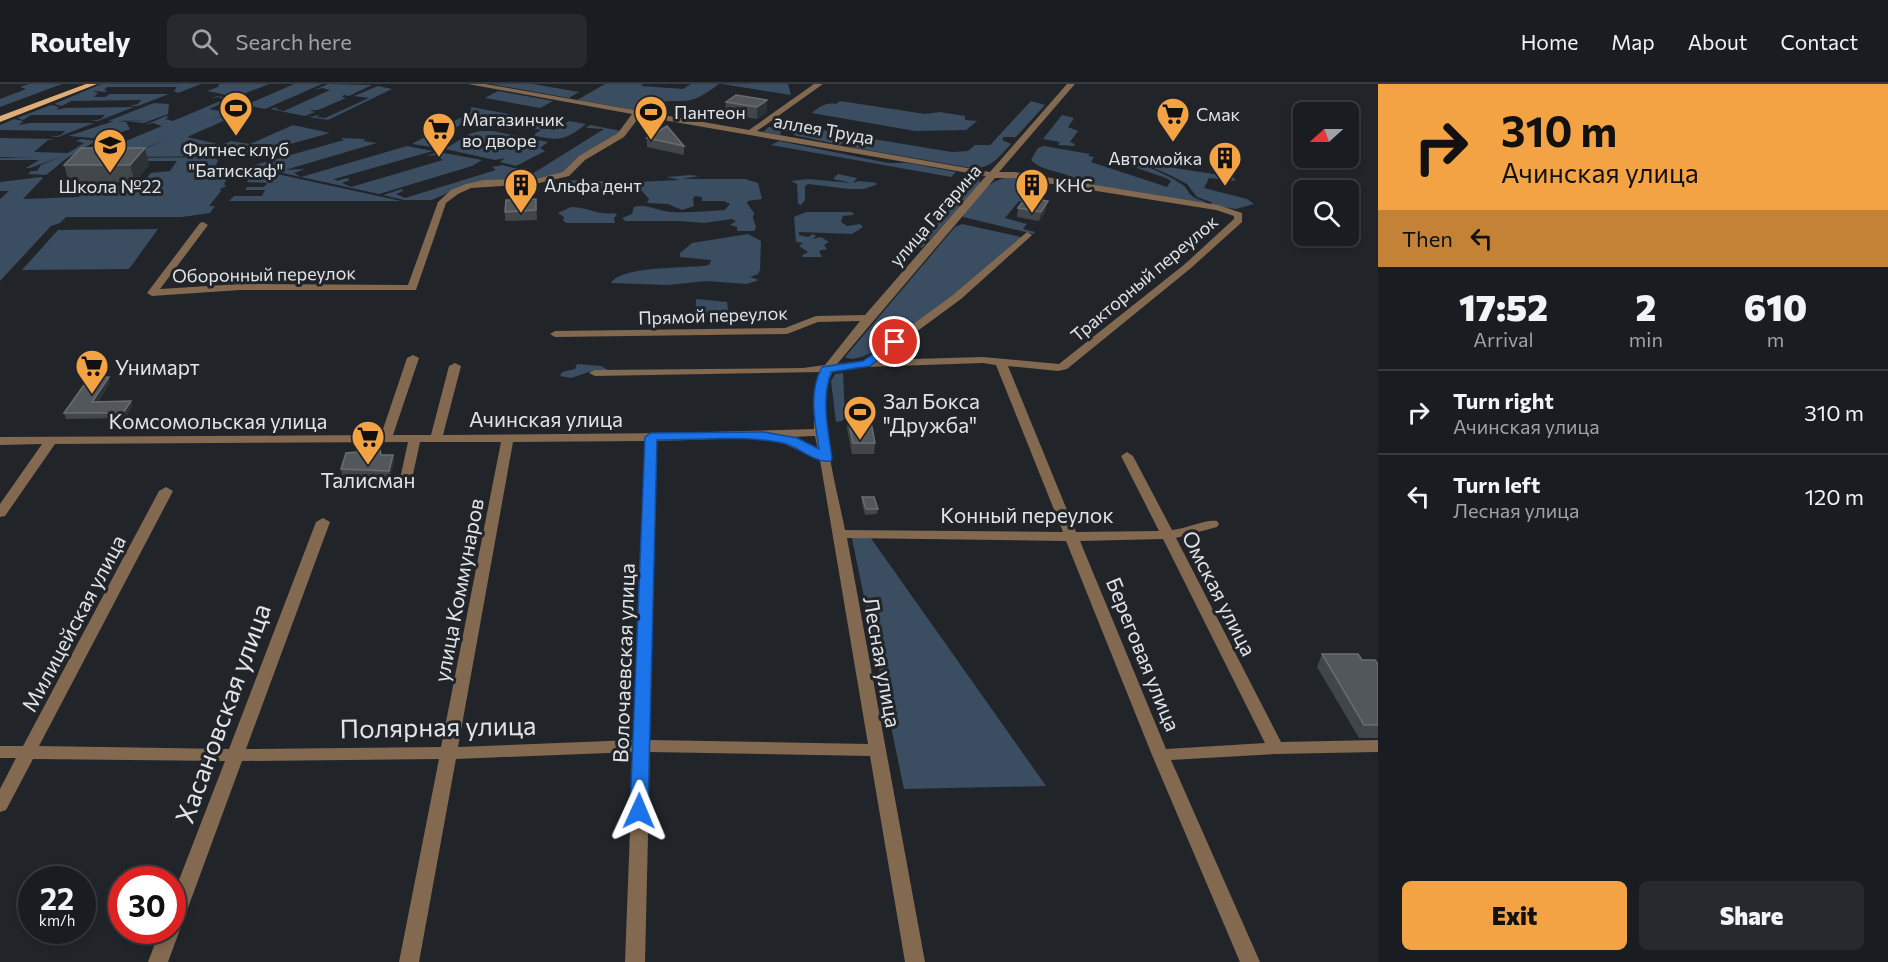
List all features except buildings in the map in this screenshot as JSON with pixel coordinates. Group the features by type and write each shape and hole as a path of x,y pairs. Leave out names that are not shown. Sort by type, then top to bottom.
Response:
{"main road":[{"path":"0,113 78,84"},
{"path":"0,118 93,84"}],"street":[{"name":"аллея Труда","path":"475,84 993,175 1015,175 1212,207 1239,216"},
{"path":"750,133 819,84"},
{"name":"улица Гагарина","path":"826,369 1071,84"},
{"name":"Оборонный переулок","path":"203,225 152,292 240,287 412,288 442,202 451,193 465,186 529,182 568,173 581,159 624,132 630,119 639,113"},
{"name":"Тракторный переулок","path":"1000,361 1051,368 1066,364 1207,249 1239,220 1239,216"},
{"path":"866,364 957,297 1027,235"},
{"name":"Прямой переулок","path":"555,334 788,331 816,320 868,318"},
{"path":"386,439 413,358"},
{"path":"595,373 826,369 866,364 1000,361"},
{"name":"Береговая улица","path":"1000,361 1160,755 1250,962"},
{"path":"436,438 455,366"},
{"name":"Лесная улица","path":"826,369 820,387 821,432 915,962"},
{"name":"Ачинская улица","path":"436,438 651,437 821,432"},
{"name":"Ачинская улица","path":"764,435 793,441 826,458"},
{"name":"Волочаевская улица","path":"635,962 651,437"},
{"path":"406,479 415,438"},
{"name":"Комсомольская улица","path":"0,441 436,438"},
{"name":"улица Коммунаров","path":"409,962 508,438"},
{"path":"0,513 51,441"},
{"name":"Омская улица","path":"1127,456 1276,748"},
{"name":"Милицейская улица","path":"0,805 166,491"},
{"name":"Хасановская улица","path":"186,887 323,522"},
{"name":"Конный переулок","path":"840,534 1072,537 1167,535 1204,528 1212,524"},
{"name":"Полярная улица","path":"0,752 236,755 448,753 641,746 877,750"},
{"path":"1160,755 1276,748 1378,746"},
{"path":"158,962 165,944"}],"shaded area":[{"path":"29,84 62,84 0,107 0,99 26,89 20,87"},
{"path":"101,84 201,84 178,93 174,91 177,87 107,87 104,90 106,92 93,91 98,93 94,97 105,97 110,94 169,94 138,106 129,106 138,104 141,100 71,101 62,106 54,104"},
{"path":"219,84 269,84 236,97 207,91 218,87"},
{"path":"294,84 322,84 265,109 232,102 238,100 248,104"},
{"path":"328,84 372,85 349,96 344,95 342,97 346,98 318,110 309,110 315,112 305,116 270,109 278,107 276,109 284,111 330,90 322,88 314,90"},
{"path":"491,84 533,84 579,92 569,98"},
{"path":"605,84 643,84 641,86 683,89 691,84 719,84 694,99 658,103 653,106 661,108 652,113 577,100"},
{"path":"722,84 788,84 791,95"},
{"path":"378,86 392,89 328,120 309,117 320,115 317,117 325,118 369,98 354,96"},
{"path":"498,91 553,101 540,108 485,98"},
{"path":"217,96 233,99 209,109 225,112 233,109 220,106 229,102 245,106 124,157 87,148 99,146 95,148 104,150 162,126 153,123 145,125 166,116 169,117 165,119 173,121 225,99 217,97 209,99"},
{"path":"840,101 925,114 940,112 965,116 965,120 977,121 966,130 915,131 812,113 823,106"},
{"path":"1031,101 1045,105 1016,137 1004,137 1002,140 1011,144 1003,153 990,164 979,168 850,147 861,137 952,152 968,151 975,145 990,145"},
{"path":"154,103 169,104 168,114 144,123 126,121 151,120 118,121 126,122 130,129 103,139 68,136 114,121 108,121"},
{"path":"51,105 59,107 56,110 134,107 98,121 91,121 101,119 105,115 31,115 23,120 17,118"},
{"path":"246,107 253,108 187,137 222,145 231,141 250,144 293,125 330,133 239,158 248,155 243,153 230,156 128,157 185,130"},
{"path":"471,107 552,122 554,123 541,127 554,130 569,121 586,124 568,136 557,139 535,136 541,130 476,117 426,143 439,146 438,148 412,144 471,112"},
{"path":"1062,115 1074,118 1068,127 1078,131 1070,142 1075,144 1074,146 1058,145 1060,142 1043,139"},
{"path":"14,119 23,121 19,125 94,123 58,137 51,137 61,135 65,131 0,130 0,125"},
{"path":"776,122 852,135 840,145 793,135 796,133 783,131 781,135 763,132 769,127 773,128 775,126 772,125"},
{"path":"590,125 622,131 563,173 528,180 463,186 432,200 404,200 383,195 402,189 403,191 396,194 405,198 496,170 492,167 502,165 518,169 526,168 521,172 532,174 604,129 586,128"},
{"path":"493,131 548,142 540,148 545,151 516,166 500,162 505,158 495,160 445,149 469,134"},
{"path":"0,138 55,139 48,140 34,152 68,153 84,143 76,141 81,139 96,141 67,158 46,175 28,174 31,171 37,171 41,165 63,156 26,168 39,160 0,160 0,158 35,157 0,157"},
{"path":"341,138 366,139 363,141 377,143 285,170 305,169 294,173 301,177 251,166 344,140"},
{"path":"779,141 888,163 908,163 956,172 951,177 771,145"},
{"path":"407,146 433,151 334,179 337,181 347,178 350,180 342,183 351,187 443,160 435,155 425,156 439,152 482,160 472,166 379,194 301,177"},
{"path":"1044,146 1090,154 1088,156 1094,157 1091,162 1167,187 1171,181 1108,158 1135,162 1176,181 1196,199 1208,205 1074,182 1074,178 1041,167 1031,160 1038,148"},
{"path":"214,157 218,160 216,165 240,167 231,171 224,184 226,186 220,189 221,191 209,206 215,206 210,213 182,217 66,217 60,223 51,226 0,281 0,199 9,191 0,191 0,182 41,177 43,178 23,199 79,197 80,194 57,194 65,186 154,185 141,184 151,173 170,171 177,161 124,161 129,158"},
{"path":"1142,163 1233,177 1236,181 1209,178 1204,188 1247,199 1254,204 1236,209 1213,206 1211,202 1197,197 1187,184"},
{"path":"249,168 401,201 229,201 234,196 262,196 265,190 245,190 247,187 264,187 267,183 247,182 253,172 248,172"},
{"path":"838,174 857,178 853,183 859,181 877,183 863,189 808,184 805,186 805,200 801,205 798,204 797,184 791,181 808,179 851,183 833,179"},
{"path":"699,176 683,179 745,179 758,183 762,199 747,203 754,213 756,227 754,231 737,231 737,227 730,225 736,221 732,219 704,223 625,221 622,218 632,214 634,207 639,206 672,212 725,210 730,204 724,201 702,201 702,197 695,196 694,206 682,210 668,204 647,203 649,199 642,191 554,186 567,180 635,182 680,180 666,177"},
{"path":"1014,177 1048,183 1046,186 1028,183 1025,188 1044,190 1038,202 1019,201 1005,218 1027,224 1023,229 1035,232 1034,234 963,217 979,194 990,184"},
{"path":"977,178 981,183 923,247 915,249"},
{"path":"571,207 614,213 617,215 614,218 615,223 566,223 563,220 564,217 558,213"},
{"path":"806,212 852,212 854,215 843,216 841,222 847,226 860,224 863,227 852,234 799,232 799,235 808,237 813,234 816,236 812,239 821,237 829,242 824,245 827,249 819,251 822,257 803,257 801,256 808,252 799,246 803,243 796,242 794,217"},
{"path":"962,224 1021,237 962,289 906,332 859,358 845,357 955,227"},
{"path":"158,229 129,269 22,270 58,230"},
{"path":"748,234 761,241 760,270 758,274 750,277 759,280 747,284 707,281 668,285 611,283 618,277 641,270 709,265 711,260 680,257 680,253 692,243"},
{"path":"696,299 727,302 729,317 695,317"},
{"path":"577,364 601,366 608,370 589,372 571,378 560,376 562,372 575,369"},
{"path":"843,373 845,417 842,421 836,422 831,381 835,374"},
{"path":"851,534 868,534 1046,786 904,789"}],"place":[{"name":"Фитнес клуб \"Батискаф\"","path":"236,137"},
{"name":"Пантеон","path":"651,141"},
{"name":"Смак","path":"1173,143"},
{"name":"Магазинчик во дворе","path":"439,158"},
{"name":"Школа №22","path":"110,174"},
{"name":"Автомойка","path":"1225,187"},
{"name":"Альфа дент","path":"521,214"},
{"name":"КНС","path":"1032,214"},
{"name":"Унимарт","path":"92,395"},
{"name":"Зал Бокса \"Дружба\"","path":"860,441"},
{"name":"Талисман","path":"368,466"}],"route":[{"path":"639,811 651,437 764,435 793,441 826,458 819,420 820,387 826,369 866,364 895,342"}]}
